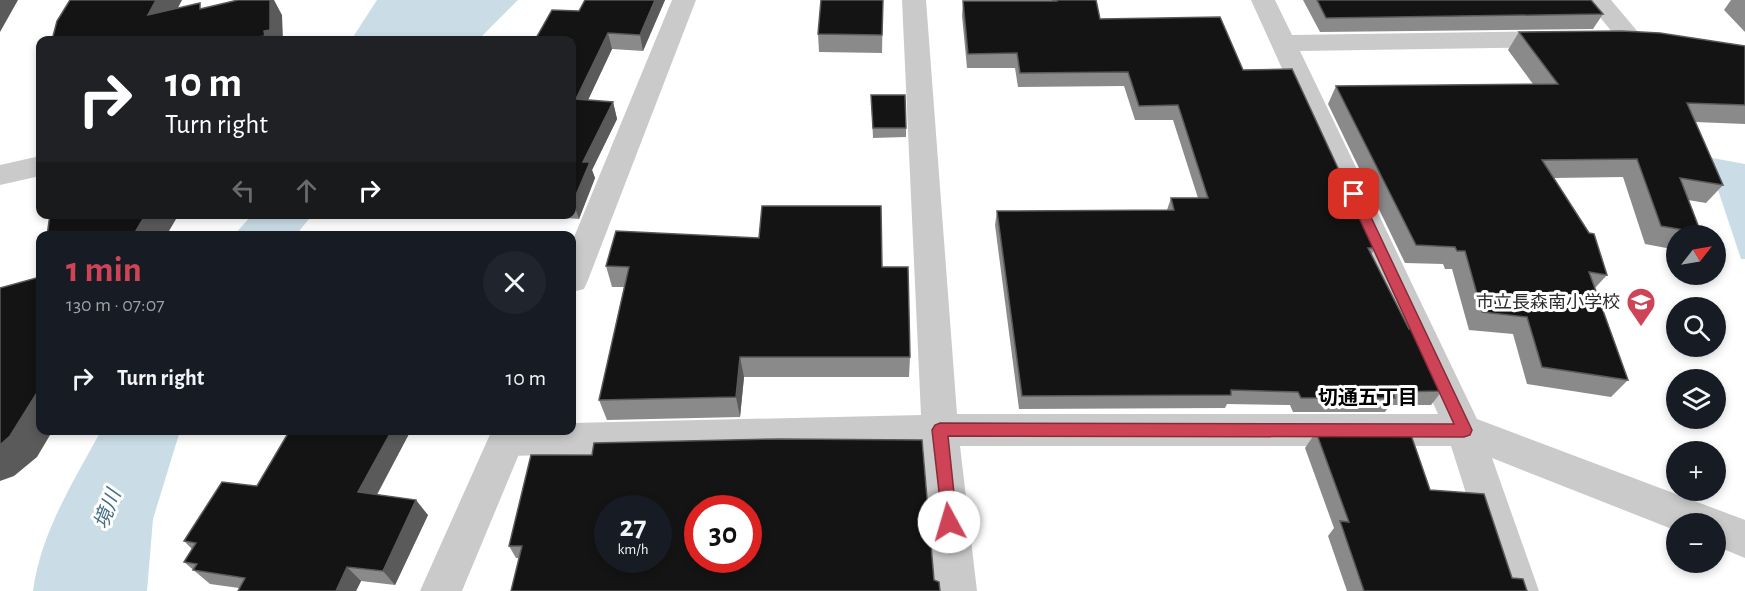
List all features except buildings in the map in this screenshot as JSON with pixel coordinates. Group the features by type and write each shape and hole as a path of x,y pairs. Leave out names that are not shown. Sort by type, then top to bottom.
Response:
{"street":[{"path":"576,270 684,0"},
{"path":"914,0 940,430 956,591"},
{"path":"1263,0 1464,430 1518,591"},
{"path":"1284,43 1642,39 1598,0"},
{"path":"0,175 36,166"},
{"path":"576,434 940,430 1464,430 1677,513"},
{"path":"441,591 509,435"},
{"path":"1726,532 1745,539"}],"water":[{"path":"377,0 518,0 482,36 354,36"},
{"path":"1707,157 1745,164 1745,259 1741,259"},
{"path":"248,219 309,219 299,231 238,231"},
{"name":"境川","path":"99,435 179,435 153,519 147,591 33,591 43,548 69,488"}],"place":[{"name":"市立長森南小学校","path":"1641,328"}],"district":[{"name":"切通五丁目","path":"1368,397"}],"route":[{"path":"949,522 940,430 1464,430 1354,194"}]}
